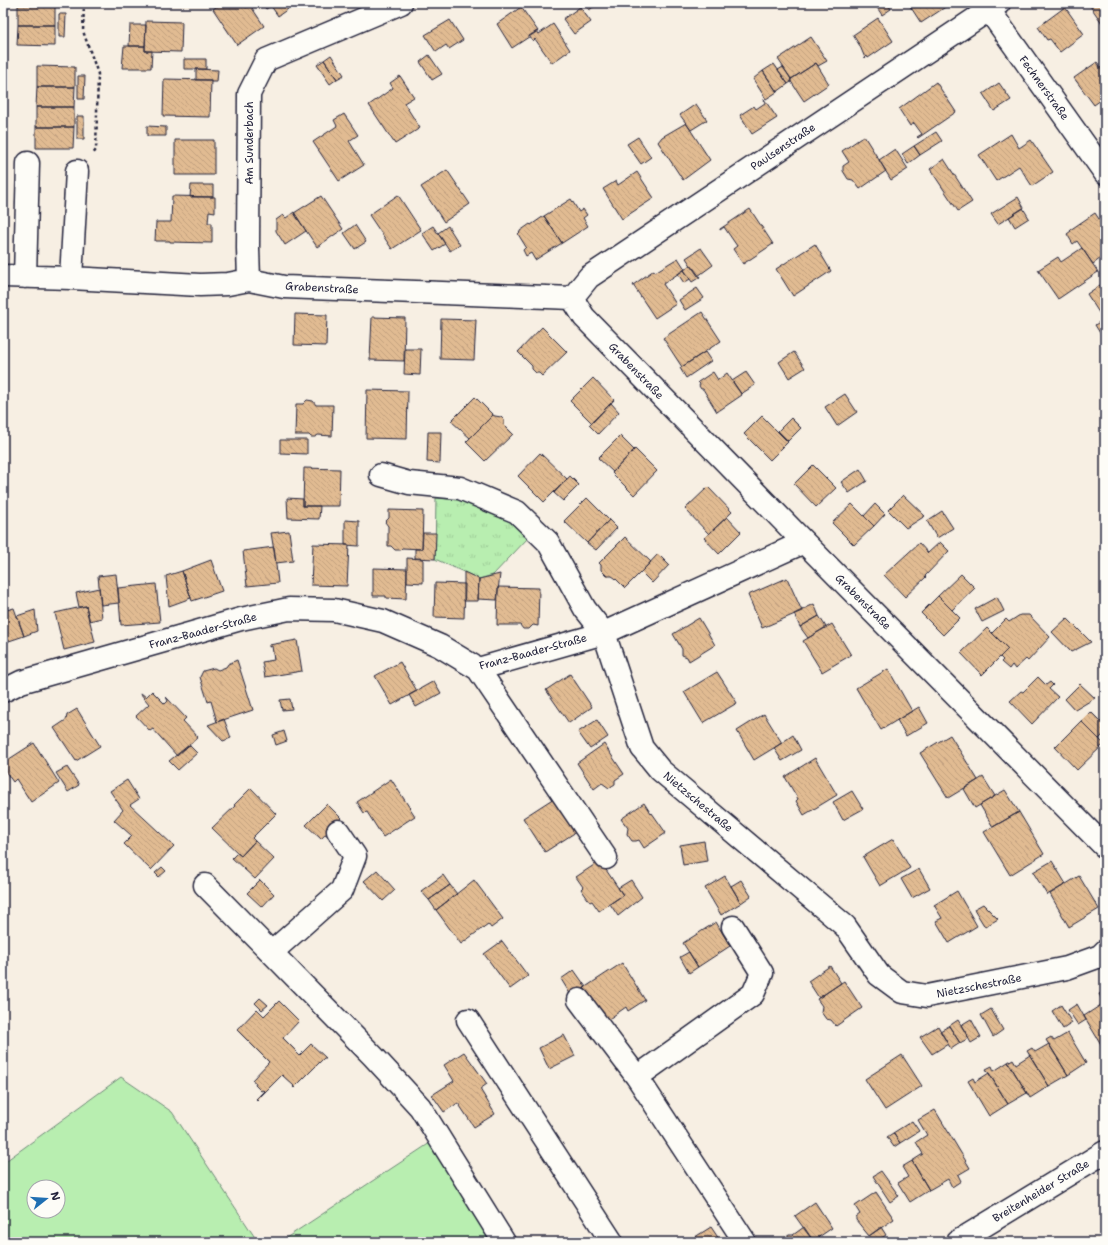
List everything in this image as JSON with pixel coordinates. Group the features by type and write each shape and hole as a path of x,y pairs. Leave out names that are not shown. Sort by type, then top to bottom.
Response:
{"street":[{"name":"Am Sunderbach","path":"249,280 250,94 266,60 401,3"},
{"name":"Fechnerstraße","path":"990,5 1105,172"},
{"name":"Paulsenstraße","path":"572,298 588,277 990,5"},
{"path":"25,277 28,162"},
{"path":"71,278 77,172"},
{"name":"Grabenstraße","path":"3,276 200,285 228,284 249,280 284,287 572,298 584,317 1105,847"},
{"name":"Nietzschestraße","path":"381,475 409,483 460,488 517,512 548,542 585,609 604,633 642,748 660,770 845,926 878,975 902,992 927,996 974,987 1067,968 1100,956 1105,951"},
{"name":"Franz-Baader-Straße","path":"3,690 21,682 241,619 289,609 334,610 383,621 440,646 478,669 604,633 804,542"},
{"path":"478,669 606,858"},
{"path":"272,952 342,890 355,856 338,831"},
{"path":"205,885 373,1056 420,1107 504,1242"},
{"path":"637,1077 753,994 762,973 733,927"},
{"path":"579,1000 637,1077 745,1242"},
{"path":"468,1020 612,1242"},
{"name":"Breitenheider Straße","path":"957,1242 1104,1154"}],"path":[{"path":"77,172 96,150 98,74 83,31 84,3"}],"green space":[{"path":"436,498 471,501 504,515 528,538 493,575 479,579 435,559"},
{"path":"121,1077 172,1112 258,1242 3,1242 3,1163"},
{"path":"433,1141 496,1242 280,1242"}],"building":[{"path":"18,3 55,3 55,5 18,5"},
{"path":"222,3 240,3 241,5 243,3 246,8 250,5 264,26 237,45 213,9"},
{"path":"262,3 284,3 288,9 278,16 271,6 266,9"},
{"path":"585,3 599,3 589,10"},
{"path":"874,3 887,3 891,9 882,15"},
{"path":"908,3 945,3 947,6 921,23"},
{"path":"1088,3 1102,3 1105,7 1105,21 1102,23"},
{"path":"18,5 55,5 55,25 18,25"},
{"path":"521,7 538,31 512,48 497,24"},
{"path":"580,7 591,22 574,34 563,19"},
{"path":"1065,7 1084,34 1060,52 1050,39 1047,40 1038,27"},
{"path":"59,14 66,14 65,37 59,37"},
{"path":"878,18 893,41 868,58 867,56 865,58 853,35"},
{"path":"450,20 463,40 449,49 446,45 436,52 425,35"},
{"path":"146,21 182,22 181,52 145,51"},
{"path":"553,24 570,50 552,63 535,39 533,41 529,36 537,31 539,34"},
{"path":"18,25 55,25 55,46 17,45"},
{"path":"130,25 146,25 145,46 129,46"},
{"path":"811,37 827,61 818,66 816,63 791,79 778,59"},
{"path":"124,46 145,46 145,51 152,51 151,68 122,68"},
{"path":"331,55 344,75 337,79 324,60"},
{"path":"429,55 442,74 432,80 420,62"},
{"path":"184,59 206,59 206,69 184,69"},
{"path":"324,60 337,79 330,84 317,65"},
{"path":"1097,62 1105,74 1105,97 1094,105 1074,78"},
{"path":"816,63 829,84 804,101 790,80"},
{"path":"774,64 788,84 777,92 763,71"},
{"path":"37,66 75,67 75,87 37,87"},
{"path":"783,67 791,79 791,82 788,84 778,70"},
{"path":"196,69 218,70 217,82 211,82 211,80 196,80"},
{"path":"763,71 777,92 766,99 753,79"},
{"path":"78,76 85,76 84,99 78,99"},
{"path":"400,76 414,97 404,103 420,128 395,144 369,105 393,88 390,83"},
{"path":"164,79 211,80 210,117 163,116"},
{"path":"936,82 956,112 918,138 917,137 922,134 914,123 910,126 899,109"},
{"path":"999,83 1011,100 994,111 983,94"},
{"path":"37,87 75,87 74,107 36,107"},
{"path":"764,99 777,118 752,134 740,115 754,106 756,109 765,103"},
{"path":"696,104 707,120 691,130 680,115"},
{"path":"36,107 74,107 74,127 36,127"},
{"path":"344,114 358,135 349,141 364,165 339,181 313,142 337,126 334,120"},
{"path":"77,116 84,116 84,139 77,139"},
{"path":"686,123 710,160 683,180 658,142 662,137"},
{"path":"147,126 166,127 166,136 147,136"},
{"path":"36,127 74,127 73,148 36,148"},
{"path":"936,132 942,141 920,155 914,146"},
{"path":"1011,134 1019,148 1031,140 1053,172 1032,186 1019,166 996,181 979,155"},
{"path":"864,136 886,171 860,189 853,180 848,179 843,171 843,166 849,162 842,151"},
{"path":"638,137 651,157 641,164 627,144"},
{"path":"175,140 214,140 214,175 175,175"},
{"path":"914,146 920,155 908,164 902,154"},
{"path":"895,149 908,169 891,180 879,160"},
{"path":"944,159 972,202 958,211 930,169"},
{"path":"447,170 470,204 444,222 421,187"},
{"path":"637,172 654,198 622,219 603,189 616,181 618,185"},
{"path":"191,185 213,185 213,197 190,197"},
{"path":"398,195 421,230 392,249 369,215"},
{"path":"172,196 215,197 215,212 209,211 208,223 212,223 212,243 155,241 156,222 171,222"},
{"path":"321,196 343,229 317,247 294,213"},
{"path":"1018,197 1024,208 998,224 991,214"},
{"path":"571,199 579,212 583,209 587,215 583,218 588,226 562,243 544,216"},
{"path":"1023,208 1029,218 1015,227 1009,217"},
{"path":"750,209 773,244 743,264 733,249 737,246 724,227 720,229"},
{"path":"294,212 306,231 285,245 276,231 276,220 283,215 286,218"},
{"path":"1095,213 1103,225 1101,227 1105,232 1105,255 1093,264 1077,241 1073,244 1067,234 1071,231 1070,230"},
{"path":"544,216 562,243 535,260 531,253 526,256 523,250 526,247 518,234 530,224 531,225"},
{"path":"355,225 366,242 355,249 344,233"},
{"path":"433,226 445,244 434,251 422,233"},
{"path":"448,226 460,245 450,251 438,233"},
{"path":"815,244 831,271 793,296 776,269"},
{"path":"701,248 713,265 698,276 686,258"},
{"path":"1082,248 1098,272 1058,299 1038,270 1058,257 1061,262"},
{"path":"678,258 685,269 663,284 676,304 655,318 633,285 654,270 655,272"},
{"path":"691,265 700,277 692,282 684,270"},
{"path":"684,270 690,279 684,283 678,274"},
{"path":"1103,283 1105,287 1105,318 1103,319 1087,294"},
{"path":"697,288 704,298 685,310 679,300"},
{"path":"702,312 721,341 682,367 663,338"},
{"path":"295,314 327,315 326,346 294,345"},
{"path":"372,317 405,318 404,361 370,360"},
{"path":"1105,318 1105,341 1095,325"},
{"path":"441,319 476,320 474,360 440,359"},
{"path":"542,327 567,352 542,376 532,369 532,366 518,352"},
{"path":"405,349 421,349 420,375 404,374"},
{"path":"705,352 711,361 686,378 680,368"},
{"path":"794,352 805,368 789,378 779,362"},
{"path":"713,372 718,380 727,373 742,395 717,412 703,389 699,386 700,384 698,382"},
{"path":"746,372 755,385 741,394 732,381"},
{"path":"593,378 614,400 592,423 570,401"},
{"path":"367,390 408,391 407,439 366,438"},
{"path":"845,394 857,412 837,426 825,407"},
{"path":"475,397 493,415 470,438 451,421"},
{"path":"307,400 313,401 316,405 333,405 332,436 318,435 311,437 309,435 295,435 296,404 303,404"},
{"path":"611,403 619,412 598,434 589,425"},
{"path":"493,415 501,417 504,420 504,425 513,434 485,461 466,442"},
{"path":"762,416 788,442 770,460 744,434"},
{"path":"791,418 801,428 788,441 778,431"},
{"path":"428,432 441,432 440,463 427,462"},
{"path":"620,436 634,450 613,472 598,458"},
{"path":"280,440 307,440 307,454 280,453"},
{"path":"635,449 657,471 634,495 612,473"},
{"path":"540,453 567,479 544,502 518,476"},
{"path":"813,465 836,488 816,507 794,484"},
{"path":"304,468 340,469 339,506 303,506"},
{"path":"860,469 867,481 849,493 841,482"},
{"path":"570,476 579,485 563,501 554,493"},
{"path":"708,487 732,512 709,534 685,509"},
{"path":"903,495 925,516 906,528 888,510"},
{"path":"287,498 303,499 303,506 320,506 319,519 288,518"},
{"path":"587,498 609,520 587,543 564,521"},
{"path":"852,504 874,526 854,545 832,523"},
{"path":"875,504 885,514 874,526 864,516"},
{"path":"389,510 423,511 422,549 402,548 400,550 395,550 391,546 388,546 388,526 385,522 389,518"},
{"path":"942,511 953,528 937,538 927,521"},
{"path":"727,517 741,532 719,554 704,538"},
{"path":"345,520 359,521 359,546 345,545"},
{"path":"609,520 617,528 596,550 587,543"},
{"path":"289,531 293,561 276,563 271,533"},
{"path":"423,533 436,533 435,559 415,558 415,549 422,549"},
{"path":"625,537 651,562 625,588 612,576 607,576 601,570 601,565 599,563"},
{"path":"940,542 949,551 925,576 926,577 905,597 884,575 919,543 928,553"},
{"path":"313,544 349,545 347,586 311,585"},
{"path":"274,547 278,583 247,586 243,551"},
{"path":"658,554 669,565 652,583 641,572"},
{"path":"407,558 423,559 423,583 407,582"},
{"path":"211,560 222,591 192,601 182,571"},
{"path":"373,568 407,569 406,599 373,596"},
{"path":"182,571 191,598 169,606 166,576"},
{"path":"464,572 479,579 478,601 464,601"},
{"path":"116,574 119,603 101,605 98,576"},
{"path":"500,574 497,600 478,599 479,579"},
{"path":"961,574 975,588 952,610 938,596"},
{"path":"787,578 802,611 762,628 748,595"},
{"path":"435,583 465,584 464,618 434,617"},
{"path":"156,584 160,622 121,625 118,588"},
{"path":"498,587 539,588 538,626 533,625 529,629 523,629 520,625 497,625"},
{"path":"99,588 102,618 89,621 86,606 79,607 76,593"},
{"path":"938,596 960,618 943,635 921,613"},
{"path":"997,597 1004,611 982,622 975,609"},
{"path":"814,604 819,616 800,627 794,614"},
{"path":"86,606 95,642 64,650 55,613"},
{"path":"14,608 24,636 3,643 3,611"},
{"path":"35,610 37,631 24,636 17,616"},
{"path":"1020,615 1029,615 1050,637 1028,661 1026,659 1015,669 1012,665 1009,669 1001,662 1003,660 1000,657 1008,649 992,633 1006,619 1009,622"},
{"path":"819,616 826,627 808,638 800,627"},
{"path":"699,618 715,645 689,661 687,657 682,655 682,649 673,634"},
{"path":"1067,618 1091,642 1071,652 1052,632"},
{"path":"832,624 851,655 822,672 803,641"},
{"path":"987,628 1008,649 982,675 961,653"},
{"path":"297,640 302,671 265,677 262,662 274,660 272,646 269,647 269,645"},
{"path":"237,660 253,710 217,722 211,701 208,702 200,677 203,671 214,668 218,670"},
{"path":"400,662 417,691 392,705 375,676"},
{"path":"888,669 912,711 881,730 856,688"},
{"path":"717,672 737,703 703,723 684,692"},
{"path":"570,674 592,707 569,723 546,690"},
{"path":"1038,677 1046,685 1050,682 1053,685 1049,689 1058,697 1032,724 1010,701 1021,691 1023,692"},
{"path":"434,681 441,693 416,707 409,695"},
{"path":"1080,684 1095,698 1075,710 1065,699"},
{"path":"152,691 165,704 168,701 166,697 186,718 183,721 198,737 177,756 153,729 150,731 136,716 149,704 140,693 146,697"},
{"path":"290,699 292,709 282,710 280,700"},
{"path":"919,707 928,723 906,736 897,720"},
{"path":"77,709 100,746 76,761 54,728 66,720 67,715"},
{"path":"1091,712 1105,726 1105,733 1099,739 1081,721"},
{"path":"764,714 782,743 754,760 737,731"},
{"path":"224,719 231,738 223,741 208,725"},
{"path":"597,720 608,737 590,749 578,732"},
{"path":"1081,721 1104,744 1077,770 1055,747"},
{"path":"284,731 287,741 276,745 273,735"},
{"path":"793,735 801,750 782,761 774,748"},
{"path":"950,735 978,780 948,798 920,753"},
{"path":"34,743 59,783 31,802 16,779 13,782 3,768 3,763"},
{"path":"604,744 624,774 615,780 615,784 609,788 602,783 594,789 577,763"},
{"path":"189,745 197,753 178,770 169,761"},
{"path":"815,758 837,795 804,815 796,801 798,799 785,777"},
{"path":"67,767 79,785 68,792 56,773"},
{"path":"983,777 995,796 975,808 964,789"},
{"path":"391,779 415,816 383,837 367,812 364,813 357,802"},
{"path":"127,780 139,799 130,805 174,846 151,870 124,844 132,836 114,820 123,810 110,791"},
{"path":"251,788 276,814 252,838 255,841 241,856 212,828"},
{"path":"1005,790 1019,812 993,827 980,805"},
{"path":"852,791 863,809 843,820 833,802"},
{"path":"554,798 576,832 545,852 523,818"},
{"path":"644,803 666,833 644,848 639,840 632,841 627,834 628,828 621,819"},
{"path":"327,804 341,818 321,839 306,825"},
{"path":"1019,812 1044,854 1010,875 984,832"},
{"path":"893,839 910,868 880,886 863,857"},
{"path":"255,841 274,859 255,879 232,858 237,853 241,856"},
{"path":"704,841 707,861 683,865 680,845"},
{"path":"600,861 623,895 599,911 592,901 590,902 581,889 583,887 576,877"},
{"path":"1052,861 1066,884 1047,895 1033,872"},
{"path":"162,867 166,871 159,877 155,873"},
{"path":"919,869 930,888 912,898 901,879"},
{"path":"377,870 395,890 383,901 364,881"},
{"path":"443,875 450,885 429,900 421,891"},
{"path":"725,876 741,903 721,915 705,888"},
{"path":"1079,876 1099,909 1069,927 1050,894"},
{"path":"260,880 274,894 262,907 247,893"},
{"path":"474,880 503,919 491,928 488,924 461,944 436,910"},
{"path":"631,880 642,897 618,916 610,904 623,895 618,888"},
{"path":"741,880 751,896 741,903 731,886"},
{"path":"450,885 457,894 436,910 429,900"},
{"path":"957,891 977,926 949,943 936,921 942,918 934,905"},
{"path":"983,904 998,919 985,927 974,909"},
{"path":"716,922 730,946 698,967 683,943"},
{"path":"502,941 528,976 510,989 484,954"},
{"path":"689,952 698,967 689,973 680,957"},
{"path":"622,963 645,1000 628,1011 626,1007 606,1021 584,988"},
{"path":"830,966 841,983 819,998 808,981"},
{"path":"574,970 586,987 572,997 561,979"},
{"path":"844,981 862,1008 836,1026 831,1020 826,1019 821,1012 822,1006 817,999"},
{"path":"1105,991 1105,1005 1099,994"},
{"path":"260,998 268,1005 262,1010 255,1003"},
{"path":"279,1001 299,1021 283,1038 299,1056 311,1044 326,1058 324,1058 294,1088 294,1086 282,1075 257,1100 256,1099 264,1091 261,1091 252,1080 269,1062 237,1030 257,1009 264,1016"},
{"path":"1104,1003 1105,1005 1105,1051 1084,1016"},
{"path":"1077,1004 1086,1020 1078,1025 1068,1010"},
{"path":"1061,1005 1072,1023 1063,1029 1052,1011"},
{"path":"991,1009 1003,1030 993,1037 981,1015"},
{"path":"971,1019 981,1037 971,1043 961,1025"},
{"path":"958,1020 969,1038 960,1043 949,1026"},
{"path":"938,1026 948,1044 932,1054 920,1037"},
{"path":"949,1026 960,1043 951,1049 940,1031"},
{"path":"1068,1033 1086,1063 1068,1075 1046,1040 1051,1037 1054,1041"},
{"path":"564,1035 575,1056 549,1069 539,1048"},
{"path":"1049,1044 1068,1075 1049,1086 1027,1051 1032,1048 1035,1052"},
{"path":"464,1052 487,1084 480,1089 495,1114 474,1127 458,1103 444,1112 432,1095 454,1081 444,1065"},
{"path":"902,1055 922,1086 885,1110 865,1079"},
{"path":"1030,1055 1049,1086 1030,1098 1008,1062 1013,1059 1016,1064"},
{"path":"1008,1062 1027,1093 1008,1104 986,1069 992,1066 994,1071"},
{"path":"989,1073 1008,1104 989,1116 968,1081 973,1078 975,1082"},
{"path":"935,1110 970,1168 958,1175 961,1181 952,1187 948,1179 929,1190 912,1161 923,1154 916,1142 927,1135 918,1120"},
{"path":"912,1121 919,1131 900,1143 893,1133"},
{"path":"893,1133 900,1143 894,1147 887,1137"},
{"path":"912,1161 929,1190 910,1202 898,1183 908,1177 902,1167"},
{"path":"881,1171 899,1196 890,1202 873,1176"},
{"path":"876,1192 894,1219 869,1236 856,1220 856,1217 860,1214 855,1206"},
{"path":"815,1202 832,1228 813,1241 795,1216"},
{"path":"711,1227 721,1242 687,1242"},
{"path":"804,1227 814,1242 781,1242 789,1235 793,1235"},
{"path":"881,1227 886,1235 876,1242 873,1242 869,1236"}]}
